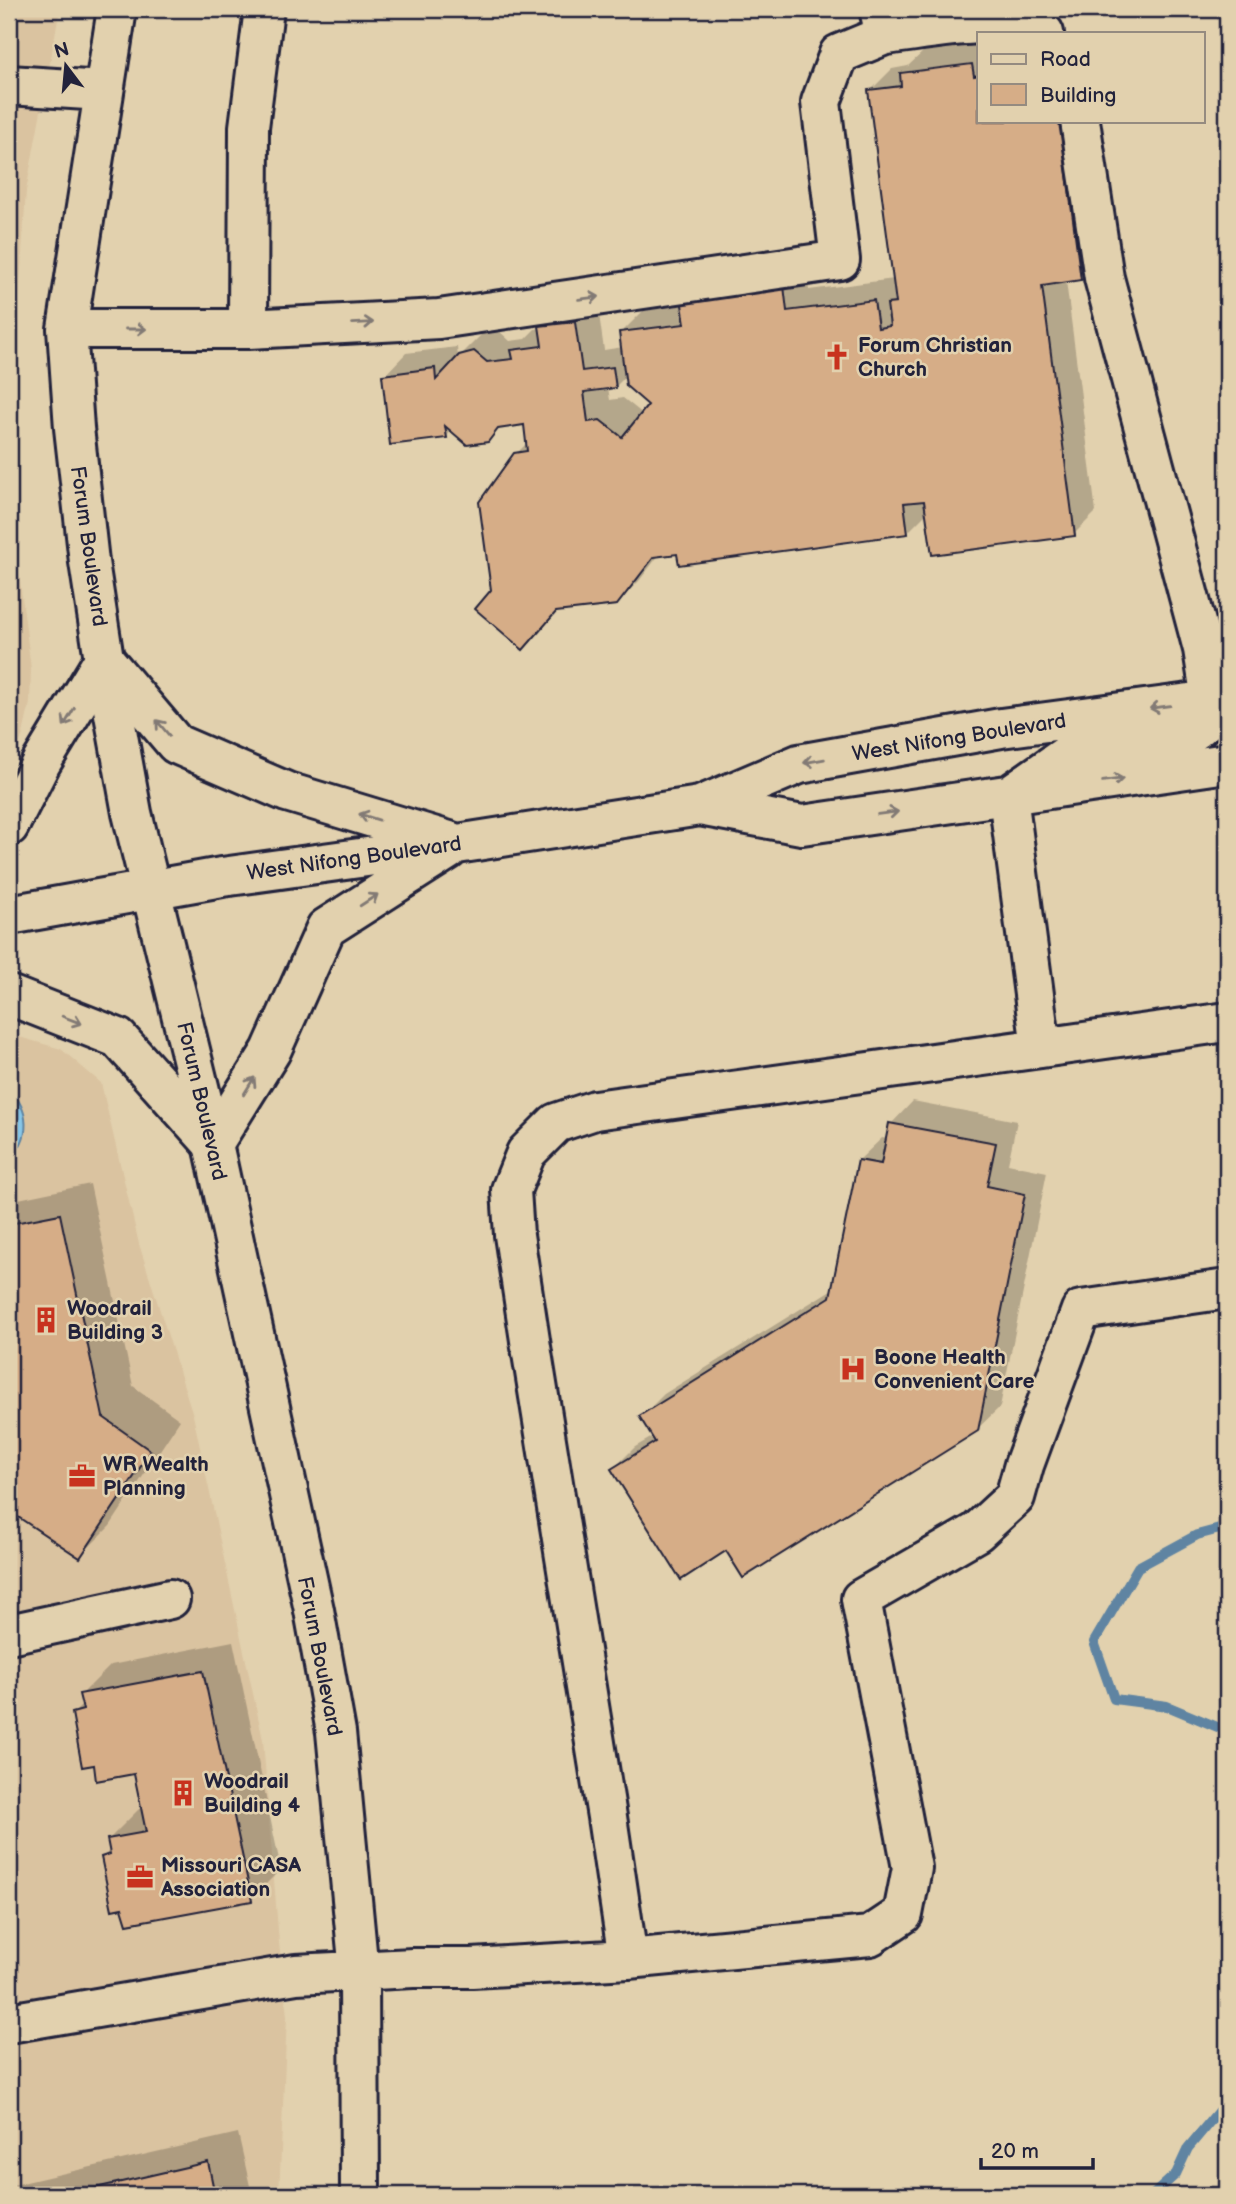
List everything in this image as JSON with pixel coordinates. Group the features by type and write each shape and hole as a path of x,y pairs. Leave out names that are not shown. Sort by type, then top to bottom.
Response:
{"main road":[{"name":"Forum Boulevard","path":"117,9 67,329 74,428 89,562 132,813 213,1144 314,1609 336,1732 359,1972 360,2195"},
{"path":"248,329 249,127 264,9"},
{"path":"67,329 248,329 439,318 840,260 821,102 839,54 882,22 1021,25 1041,32"},
{"path":"9,85 103,92"},
{"path":"1041,1048 1007,796 1071,752 1195,730 1209,718 1219,699 1203,649 1104,278 1080,122"},
{"path":"9,826 41,763 104,659 176,744 287,792 458,843"},
{"name":"West Nifong Boulevard","path":"9,915 150,889 700,806 799,764 1001,728 1219,699"},
{"name":"West Nifong Boulevard","path":"700,806 802,825 1227,764"},
{"path":"9,995 118,1038 213,1144 271,1051 326,929 458,843"},
{"path":"628,1959 514,1235 511,1190 526,1153 556,1123 595,1110 1227,1022"},
{"path":"9,2023 296,1974 628,1959 870,1936 903,1914 912,1868 861,1600 977,1532 1015,1497 1024,1465 1081,1310 1227,1289"},
{"path":"9,1634 170,1599"}],"shaded area":[{"path":"9,9 60,9 26,191 9,453"},
{"path":"9,493 31,669 30,703 23,734 9,772"},
{"path":"9,1034 61,1049 101,1083 139,1244 193,1415 263,1740 287,2016 279,2195 9,2195"}],"water":[{"path":"9,1089 21,1106 26,1124 22,1142 9,1159"}],"building":[{"name":"Forum Christian Church","path":"972,64 974,76 977,75 977,122 1060,122 1081,280 1042,286 1075,536 932,555 924,501 904,503 908,534 679,565 677,554 654,557 617,605 556,612 523,650 475,609 491,590 479,502 514,453 527,451 524,425 498,429 488,442 467,445 445,426 447,438 390,445 382,375 435,368 436,380 459,355 474,351 487,362 513,359 511,350 542,346 539,326 575,322 582,371 613,367 616,388 584,392 588,422 600,420 622,437 648,405 626,386 619,332 685,324 681,298 784,286 787,311 874,300 878,328 890,326 887,304 896,303 868,90 901,86 900,73"},
{"name":"Boone Health Convenient Care","path":"889,1123 996,1143 987,1186 1025,1194 978,1431 743,1578 726,1551 681,1580 611,1469 655,1442 639,1416 830,1297 858,1160 881,1164"},
{"name":"Woodrail Building 3","path":"60,1214 103,1417 151,1451 80,1558 9,1511 9,1224"},
{"name":"Woodrail Building 4","path":"203,1671 252,1901 127,1924 122,1908 112,1910 101,1857 110,1854 107,1839 146,1832 134,1774 96,1781 94,1765 82,1767 72,1713 83,1710 79,1694"},
{"path":"208,2162 215,2195 65,2195"}],"waterway":[{"path":"1227,1527 1197,1535 1138,1567 1094,1642 1114,1699 1167,1706 1227,1731"},
{"path":"1153,2195 1176,2174 1188,2148 1227,2101"}],"place":[{"name":"Forum Christian Church","path":"837,357"},
{"name":"Woodrail Building 3","path":"46,1320"},
{"name":"Boone Health Convenient Care","path":"853,1369"},
{"name":"WR Wealth Planning","path":"82,1476"},
{"name":"Woodrail Building 4","path":"183,1793"},
{"name":"Missouri CASA Association","path":"140,1877"}]}
